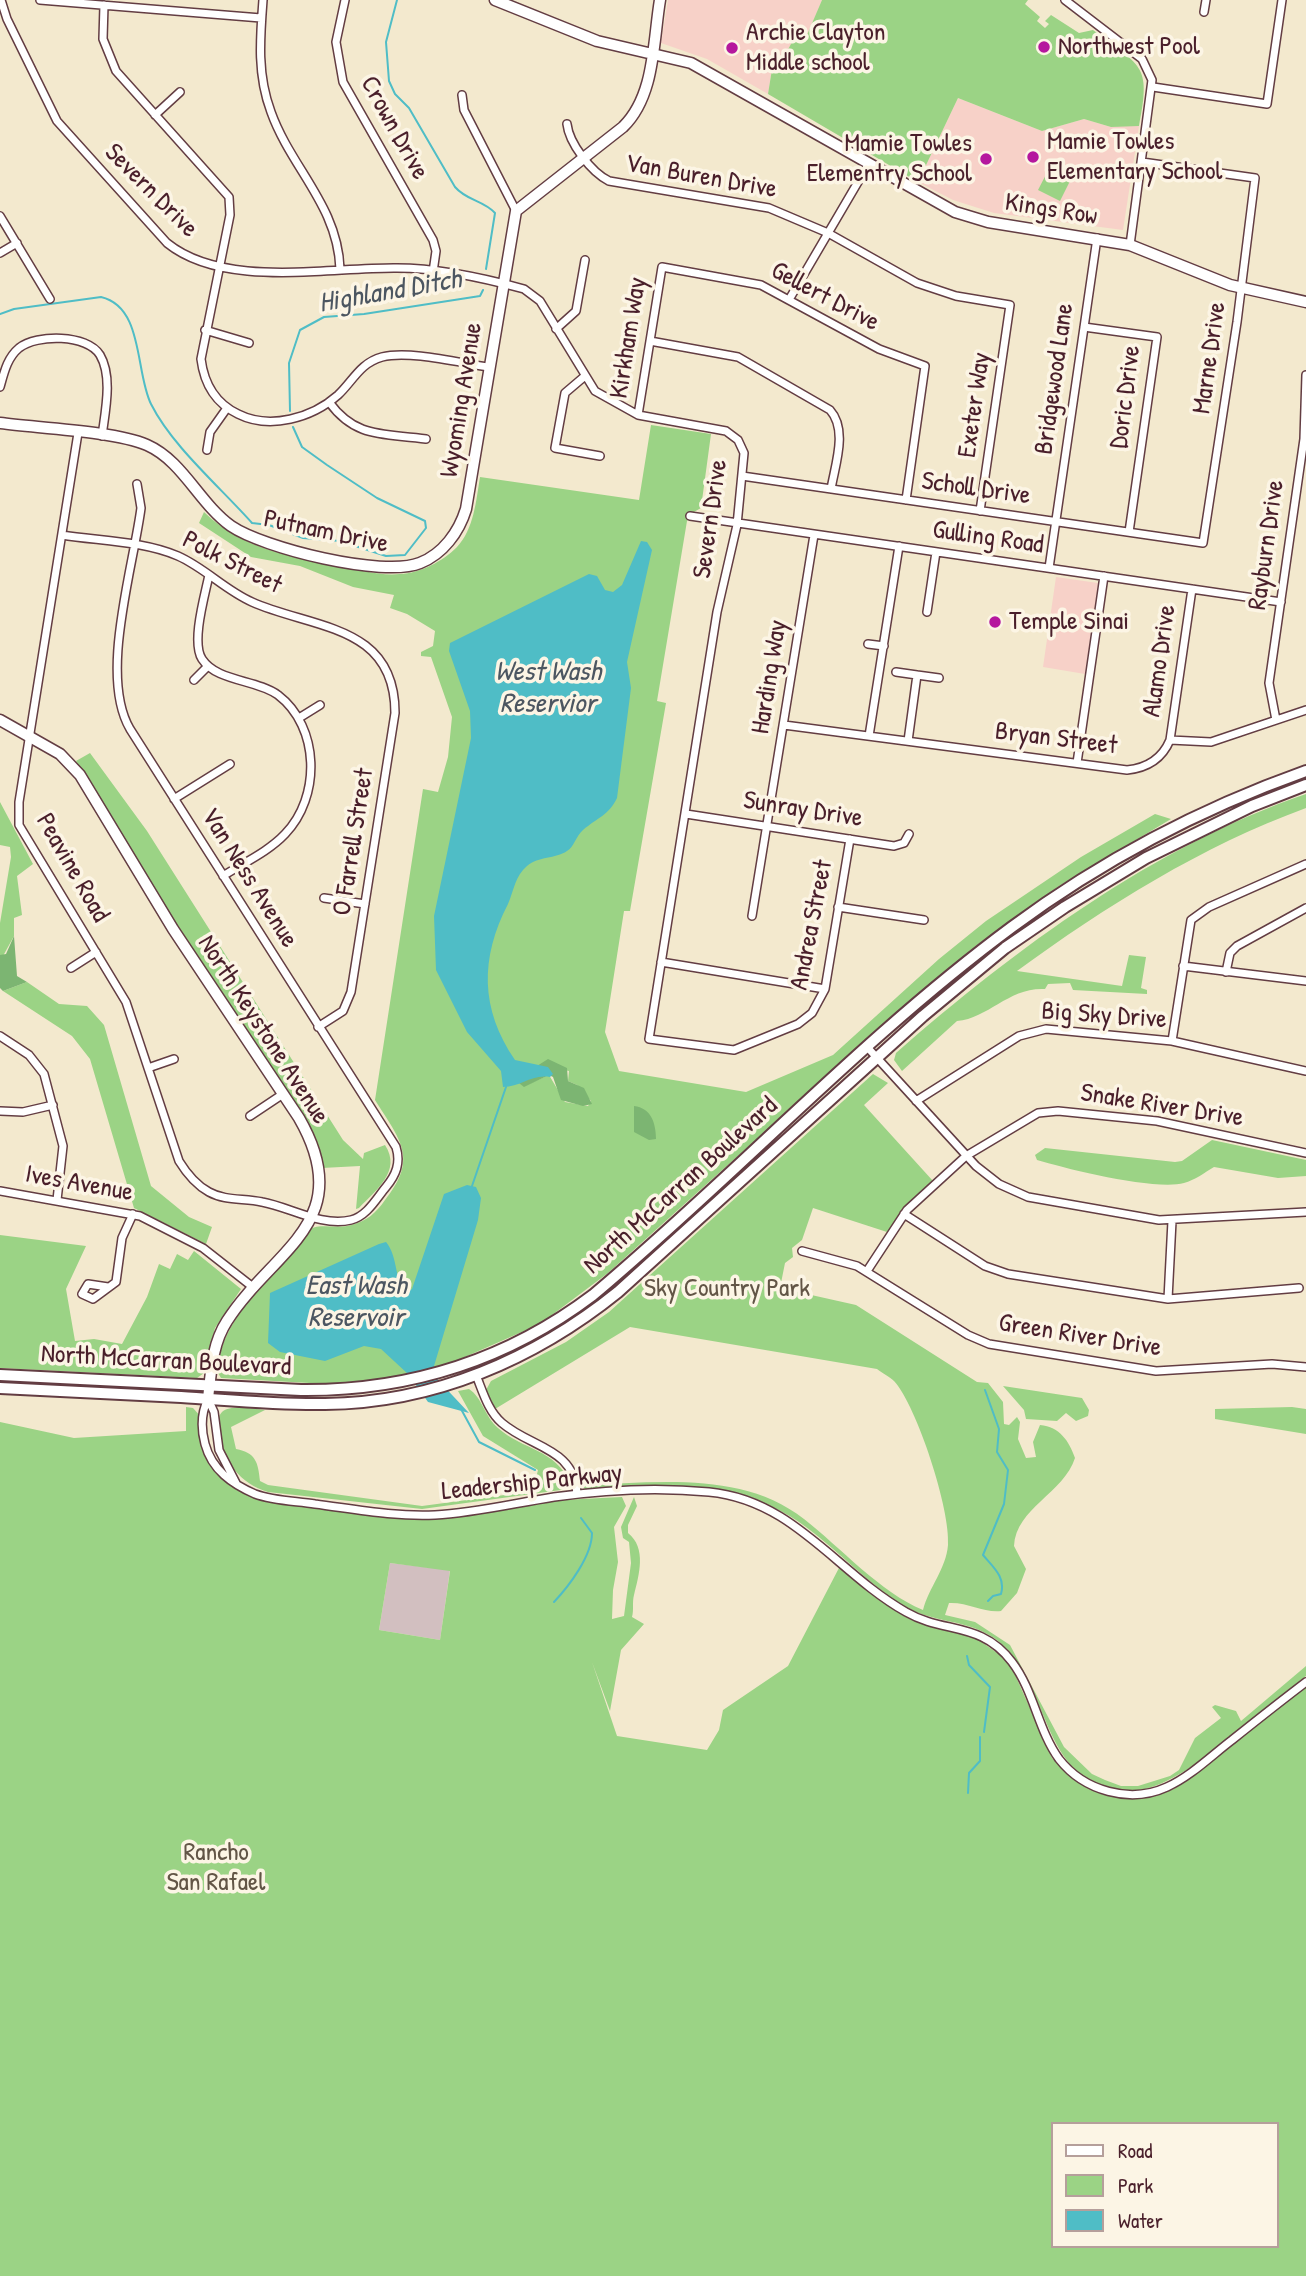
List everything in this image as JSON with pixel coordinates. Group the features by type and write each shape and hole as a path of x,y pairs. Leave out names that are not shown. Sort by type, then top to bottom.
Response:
{"main road":[{"name":"North McCarran Boulevard","path":"0,1375 312,1391 368,1388 429,1376 491,1355 546,1328 593,1295 869,1048 990,944 1108,864 1208,811 1306,771"},
{"name":"North McCarran Boulevard","path":"0,1388 208,1399 354,1402 453,1383 529,1352 601,1306 877,1057 1005,948 1115,875 1179,840 1306,785"},
{"path":"1108,864 1115,875"},
{"path":"476,1375 477,1369 491,1355"},
{"path":"453,1383 470,1370 471,1363"}],"street":[{"name":"Severn Drive","path":"1,0 7,19 49,107 68,136 167,243 185,256 256,271 398,268 502,283 531,292 595,391 638,415 726,431 741,446 744,461 737,525 717,612 649,1039"},
{"path":"40,0 261,18"},
{"path":"263,0 260,65 266,99 278,130 331,222 338,243 340,269"},
{"name":"Crown Drive","path":"345,0 336,42 343,82 433,240 436,255 433,272"},
{"name":"Kings Row","path":"495,0 597,41 699,67 937,205 966,216 1130,245 1241,288 1306,302"},
{"path":"463,95 464,110 516,211 623,127 636,112 645,93 660,0"},
{"path":"1065,0 1142,59 1150,72 1153,88 1130,245"},
{"path":"1204,12 1206,0"},
{"path":"1153,88 1267,104 1282,0"},
{"path":"104,5 103,39 110,61 122,80 229,197 230,215 201,348 202,370 210,389 227,408 254,420 278,421 302,416 328,402 364,365 380,358 398,356 488,367"},
{"path":"155,115 180,92"},
{"name":"Van Buren Drive","path":"567,124 568,135 598,174 608,181 769,208 828,233 917,283 956,296 1010,306"},
{"name":"Marne Drive","path":"1142,162 1255,178 1203,543"},
{"path":"790,298 868,165"},
{"name":"Wyoming Avenue","path":"427,559 452,539 466,509 516,211"},
{"path":"0,216 50,299"},
{"name":"Bridgewood Lane","path":"1049,568 1097,238"},
{"path":"0,253 17,243"},
{"path":"556,329 576,311 585,260"},
{"name":"Gellert Drive","path":"662,267 744,280 790,298 879,348 925,366 906,500"},
{"name":"Kirkham Way","path":"638,415 662,267"},
{"name":"Exeter Way","path":"980,511 1010,306"},
{"name":"Doric Drive","path":"1084,327 1157,337 1129,532"},
{"path":"205,330 249,343"},
{"path":"0,387 8,363 23,345 38,340 85,342 99,353 104,369 107,398 102,436"},
{"path":"650,341 738,357 830,410 837,419 839,433 831,489"},
{"name":"Rayburn Drive","path":"1276,720 1269,683 1304,439 1306,375"},
{"path":"585,376 565,393 555,449 600,456"},
{"path":"328,402 340,417 354,427 426,439"},
{"path":"207,450 211,432 227,408"},
{"name":"Putnam Drive","path":"0,424 140,442 160,453 217,515 261,542 391,568 417,564 427,559"},
{"name":"Peavine Road","path":"78,433 19,802 19,825 126,1002 179,1161 192,1179 216,1196 262,1202 311,1216"},
{"name":"Scholl Drive","path":"742,476 1203,543"},
{"name":"Van Ness Avenue","path":"137,484 141,508 116,666 117,693 125,721 392,1140 399,1161 389,1183 360,1216 340,1221 311,1216"},
{"name":"Gulling Road","path":"690,516 737,525 1281,601"},
{"name":"Polk Street","path":"62,535 135,546 179,557 250,601 347,633 374,653"},
{"name":"Harding Way","path":"752,916 814,535"},
{"path":"869,736 899,547"},
{"path":"928,612 936,552"},
{"path":"209,575 198,641 199,653 208,666 268,690 299,718 311,758 308,790 301,810 280,839 223,876"},
{"path":"1077,763 1104,576"},
{"name":"Alamo Drive","path":"1170,740 1192,589"},
{"path":"868,644 884,646"},
{"name":"O Farrell Street","path":"318,1027 347,1006 395,713 393,689 374,653"},
{"path":"194,680 208,666"},
{"path":"896,672 939,678"},
{"path":"908,741 917,675"},
{"path":"299,718 320,705"},
{"path":"1170,740 1211,742 1306,710"},
{"name":"North Keystone Avenue","path":"0,720 60,754 80,775 173,929 283,1094 304,1128 314,1153 317,1185 311,1216 296,1243 254,1288 221,1331 208,1399"},
{"name":"Bryan Street","path":"784,724 1126,769 1144,767 1163,753 1170,740"},
{"path":"174,799 230,764"},
{"name":"Sunray Drive","path":"686,814 894,846 904,843 909,834"},
{"name":"Andrea Street","path":"649,1039 724,1050 744,1047 806,1019 818,1005 825,989 850,839"},
{"path":"1172,1041 1191,920 1209,907 1306,863"},
{"path":"324,898 365,904"},
{"path":"838,907 924,920"},
{"path":"1226,972 1228,959 1237,946 1306,908"},
{"path":"71,968 96,952"},
{"path":"661,962 825,989"},
{"path":"1183,966 1306,981"},
{"name":"Big Sky Drive","path":"916,1101 1019,1036 1037,1030 1172,1041 1306,1071"},
{"path":"0,1036 35,1060 44,1074 63,1146 57,1200"},
{"path":"869,1048 966,1156 999,1184 1028,1197 1172,1221 1306,1212"},
{"path":"148,1068 174,1059"},
{"path":"250,1116 283,1094"},
{"path":"0,1111 23,1112 52,1105"},
{"name":"Snake River Drive","path":"867,1271 904,1214 966,1156 1029,1117 1058,1111 1157,1121 1306,1153"},
{"name":"Ives Avenue","path":"0,1191 133,1214 203,1248 254,1288"},
{"path":"107,1287 119,1277 120,1245 133,1214"},
{"path":"904,1214 996,1271 1168,1299 1299,1288"},
{"path":"1168,1299 1172,1221"},
{"name":"Green River Drive","path":"802,1251 847,1261 968,1335 989,1344 1156,1371 1272,1364 1306,1367"},
{"path":"476,1375 489,1408 502,1423 562,1458 572,1472 577,1494"},
{"path":"208,1399 214,1412 219,1450 236,1483"},
{"name":"Leadership Parkway","path":"208,1399 202,1423 208,1453 218,1469 253,1493 274,1499 421,1516 577,1494 710,1492 737,1497 779,1514 904,1612 927,1621 967,1629 998,1647 1018,1670 1057,1756 1075,1775 1107,1792 1149,1793 1178,1782 1306,1682"}],"shaded area":[{"name":"Archie Clayton Middle school","path":"668,0 822,0 807,36 796,35 786,54 773,63 768,94 707,59 661,43"},
{"name":"Mamie Towles Elementary School","path":"958,98 1042,131 1084,119 1111,127 1129,124 1139,126 1123,230 994,213 953,200 918,182"},
{"path":"1056,577 1098,583 1085,674 1043,667"},
{"path":"390,1563 450,1570 440,1640 379,1630"}],"green space":[{"path":"822,0 1028,0 1025,4 1040,17 1037,21 1045,28 1049,24 1045,21 1051,15 1079,33 1093,30 1132,60 1143,77 1143,105 1139,126 1111,127 1084,119 1042,131 958,98 918,182 768,94 773,63 786,53 796,35 807,35"},
{"path":"1053,161 1075,171 1060,201 1038,190"},
{"path":"651,425 711,434 701,508 692,513 687,521 657,701 666,703 630,911 624,911 605,1032 619,1071 746,1092 833,1055 939,959 986,921 1081,857 1155,814 1171,819 1059,886 977,945 901,1009 608,1273 540,1324 449,1364 390,1378 327,1384 221,1378 218,1373 221,1352 228,1332 253,1296 310,1229 319,1226 346,1226 366,1219 382,1205 401,1172 402,1149 375,1100 423,789 438,792 448,757 452,717 431,657 421,656 421,652 433,646 435,631 407,614 390,608 394,595 353,587 300,566 251,557 199,523 204,512 235,535 268,550 363,571 393,574 423,569 438,562 457,547 471,523 480,477 639,500","holes":["539,1065 569,1071 568,1081 577,1085 591,1101 588,1106 565,1102 549,1075 524,1086 515,1080"]},
{"path":"90,753 147,831 343,1140 363,1159 364,1153 385,1145 389,1154 389,1172 359,1208 356,1209 360,1166 322,1168 315,1137 306,1119 179,930 76,761"},
{"path":"1306,794 1306,808 1229,840 1156,879 1085,923 1017,971 1122,986 1129,955 1146,957 1141,988 1147,990 1147,994 1073,990 1070,983 1048,984 1045,989 1010,997 968,1019 957,1021 902,1071 894,1060 896,1053 989,976 1089,904 1141,871 1195,842"},
{"path":"0,802 33,864 17,876 22,915 14,918 14,936 3,956 0,955 0,923 11,857 10,847 0,845"},
{"path":"14,936 17,976 27,982 3,991 0,988 0,955 6,954"},
{"path":"27,982 59,1004 87,1006 104,1025 151,1186 189,1217 212,1227 206,1244 134,1208 90,1059 72,1036 3,991"},
{"path":"548,1059 567,1068 568,1081 584,1088 592,1104 583,1106 561,1100 553,1077 549,1075 524,1087 515,1080"},
{"name":"Sky Country Park","path":"873,1074 888,1083 864,1105 933,1181 904,1208 887,1232 813,1208 802,1240 792,1248 793,1257 785,1263 780,1288 856,1305 977,1382 988,1383 1003,1402 1004,1424 1009,1425 1017,1417 1020,1422 1018,1439 1026,1458 1036,1457 1033,1442 1040,1425 1047,1426 1063,1436 1075,1458 1061,1481 1031,1511 1017,1533 1014,1546 1026,1569 1017,1593 1001,1611 949,1603 945,1615 975,1622 1010,1645 1064,1747 1092,1774 1121,1786 1138,1786 1170,1776 1179,1770 1195,1738 1221,1718 1212,1707 1215,1705 1236,1711 1241,1721 1306,1666 1306,1676 1222,1746 1173,1778 1151,1787 1131,1791 1101,1786 1079,1773 1063,1755 1016,1660 998,1641 975,1628 924,1615 900,1604 806,1527 781,1511 755,1500 700,1489 586,1490 581,1485 697,1483 726,1486 753,1493 780,1503 804,1519 876,1581 923,1610 947,1554 944,1509 931,1460 913,1412 894,1381 877,1369 630,1327 495,1409 486,1390 491,1381 566,1342 609,1312"},
{"path":"634,1106 645,1110 651,1117 656,1139 649,1140 634,1132"},
{"path":"1212,1140 1306,1160 1306,1176 1278,1178 1214,1167 1184,1183 1153,1184 1069,1169 1037,1160 1035,1155 1045,1148 1175,1162 1182,1161"},
{"path":"0,1235 86,1246 66,1289 75,1341 94,1339 122,1344 147,1297 159,1264 170,1269 177,1254 188,1260 194,1251 241,1289 215,1328 204,1373 197,1378 0,1368"},
{"path":"1003,1386 1082,1398 1089,1410 1088,1416 1076,1421 1066,1413 1057,1421 1026,1419 1024,1410"},
{"path":"469,1389 498,1428 556,1463 570,1483 568,1489 422,1509 268,1492 249,1483 234,1470 224,1452 219,1432 219,1416 226,1410 265,1410 231,1427 236,1449 255,1459 260,1481 268,1485 422,1506 512,1494 521,1485 536,1478 538,1470 483,1436 458,1391"},
{"name":"Rancho San Rafael","path":"186,1407 193,1408 201,1417 205,1445 219,1470 240,1489 266,1502 433,1519 561,1500 622,1497 626,1506 614,1527 618,1562 612,1619 624,1616 631,1563 629,1542 623,1538 621,1527 634,1497 637,1506 628,1525 628,1533 638,1546 640,1562 632,1617 644,1624 621,1650 610,1711 592,1662 617,1736 707,1750 719,1730 723,1710 788,1666 840,1566 902,1615 925,1625 973,1636 1003,1657 1013,1670 1052,1758 1068,1775 1101,1794 1139,1799 1174,1789 1306,1687 1306,2276 0,2276 0,1422 74,1438 186,1431","holes":["390,1563 450,1571 440,1640 379,1630"]},
{"path":"1215,1409 1306,1409 1306,1434 1215,1419"}],"water":[{"name":"West Wash Reservior","path":"641,541 647,542 652,550 627,662 631,688 617,798 606,812 581,832 569,849 562,854 537,861 523,870 492,944 488,983 495,1022 515,1060 548,1067 553,1074 550,1077 537,1077 503,1087 501,1071 467,1032 436,970 434,916 471,738 470,711 449,651 450,643 589,574 597,576 605,590 613,592 622,585"},
{"name":"East Wash Reservoir","path":"467,1185 476,1187 481,1198 478,1220 434,1366 438,1380 469,1413 428,1402 408,1374 381,1349 364,1346 325,1361 280,1352 268,1343 270,1293 379,1244 386,1242 390,1248 406,1293 412,1289 444,1194"}],"waterway":[{"name":"Highland Ditch","path":"397,0 386,42 389,81 395,94 409,108 455,187 495,213 486,269"},
{"name":"Highland Ditch","path":"290,411 289,363 300,330 324,317 364,314 480,296 483,290"},
{"name":"Highland Ditch","path":"0,314 14,309 101,297 115,303 125,313 131,327 146,391 160,420 184,451 252,523 269,525 303,538 340,541 386,556 405,555 426,528 425,521 377,498 327,465 302,447 293,427"},
{"path":"472,1186 506,1087"},
{"path":"985,1390 999,1429 997,1452 1008,1470 1004,1504 983,1555 1002,1582 1001,1594 988,1601"},
{"path":"461,1409 479,1442 535,1470"},
{"path":"554,1602 573,1579 591,1542 592,1533 581,1518"},
{"path":"967,1656 969,1665 990,1687 984,1732"},
{"path":"968,1793 969,1773 980,1761 980,1737"}],"place":[{"name":"Northwest Pool","path":"1044,47"},
{"name":"Archie Clayton Middle school","path":"732,48"},
{"name":"Mamie Towles Elementary School","path":"1033,157"},
{"name":"Mamie Towles Elementry School","path":"986,159"},
{"name":"Temple Sinai","path":"995,622"}]}
